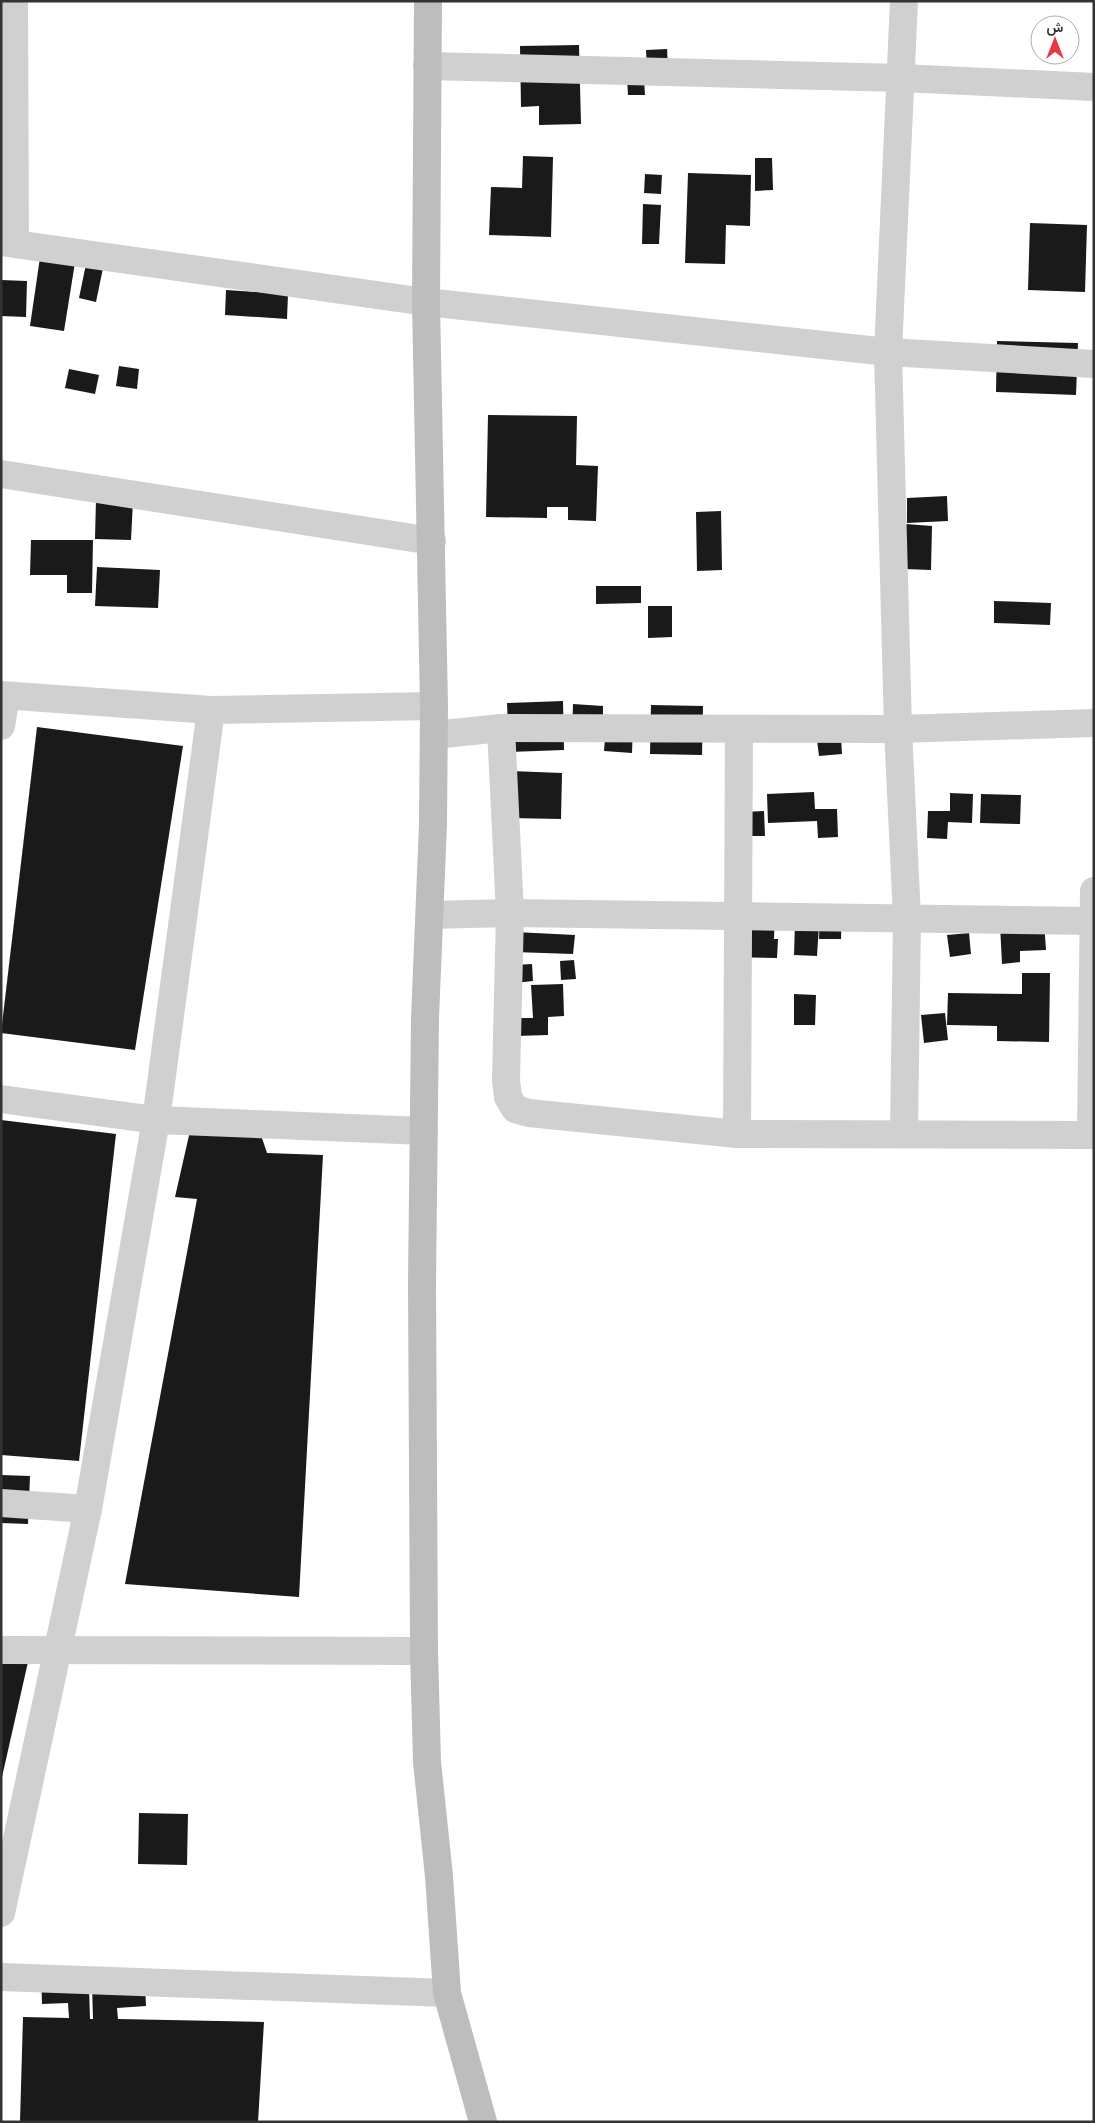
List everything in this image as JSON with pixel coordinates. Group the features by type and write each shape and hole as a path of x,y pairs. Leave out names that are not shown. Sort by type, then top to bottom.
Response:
{"main road":[{"path":"428,1 426,302 432,541 434,735 430,915 424,1018 422,1284 424,1651 427,1762 439,1876 447,1993 483,2122"}],"street":[{"path":"14,1 8,243 426,302 888,352 1094,364"},
{"path":"904,1 902,78 888,352 898,729 907,918 904,1133"},
{"path":"427,66 902,78 1094,86"},
{"path":"1,474 432,541"},
{"path":"1,726 4,696 211,710 434,706"},
{"path":"1,1913 88,1509 156,1120 211,710"},
{"path":"434,735 501,728 898,729 1094,723"},
{"path":"501,728 510,913 506,1080 508,1097 515,1109 530,1113 737,1134 1092,1135 1094,891"},
{"path":"737,1134 739,730"},
{"path":"430,915 510,913 738,918 1093,921"},
{"path":"1,1099 156,1120 424,1131"},
{"path":"1,1503 88,1509"},
{"path":"1,1650 424,1651"},
{"path":"1,1978 447,1993"}],"building":[{"path":"579,45 581,124 539,125 539,106 521,107 520,46"},
{"path":"667,49 668,67 647,69 646,50"},
{"path":"644,78 645,95 628,95 627,79"},
{"path":"523,156 553,157 551,237 489,235 491,187 522,188"},
{"path":"755,158 772,158 773,190 755,191"},
{"path":"688,173 751,175 750,226 726,225 725,264 685,263"},
{"path":"645,174 662,175 661,194 644,193"},
{"path":"643,204 661,205 659,244 642,244"},
{"path":"1030,223 1087,225 1085,292 1028,290"},
{"path":"42,244 77,250 64,331 30,326"},
{"path":"86,264 103,268 96,302 79,298"},
{"path":"1,280 27,281 26,317 1,316"},
{"path":"226,290 288,294 287,319 225,315"},
{"path":"997,341 1078,343 1076,395 996,392"},
{"path":"119,366 139,369 137,389 116,386"},
{"path":"69,369 99,375 95,394 65,388"},
{"path":"488,415 577,416 576,465 598,466 596,521 568,520 568,507 547,507 547,518 486,517"},
{"path":"947,496 948,521 907,523 907,498"},
{"path":"96,499 133,501 131,540 95,539"},
{"path":"721,511 722,570 697,571 696,512"},
{"path":"906,524 932,526 931,570 904,569"},
{"path":"31,540 93,540 92,593 67,593 67,575 30,575"},
{"path":"97,567 160,570 158,608 95,606"},
{"path":"596,586 641,586 641,603 596,604"},
{"path":"994,601 1051,603 1050,625 994,623"},
{"path":"648,606 672,606 672,637 648,638"},
{"path":"563,701 564,750 509,752 507,703"},
{"path":"573,704 603,706 603,725 633,726 632,753 604,751 605,738 572,736"},
{"path":"651,705 703,706 702,755 650,754"},
{"path":"37,727 183,746 135,1050 1,1033"},
{"path":"841,738 842,754 819,756 817,740"},
{"path":"511,771 562,773 561,819 509,818"},
{"path":"814,792 815,809 837,809 838,837 818,838 817,821 768,823 767,794"},
{"path":"950,793 973,794 972,823 948,822 947,839 927,838 928,811 950,811"},
{"path":"981,794 1021,795 1020,824 980,823"},
{"path":"764,811 765,836 744,836 743,812"},
{"path":"1043,907 1046,950 1020,951 1020,962 1002,964 1000,925"},
{"path":"820,909 842,909 841,939 819,939"},
{"path":"775,911 774,939 778,939 777,958 730,957 731,927"},
{"path":"795,924 819,925 817,956 794,955"},
{"path":"515,932 575,935 573,954 514,952"},
{"path":"969,933 971,954 950,957 947,935"},
{"path":"574,960 576,979 561,980 560,961"},
{"path":"532,964 533,981 515,983 514,965"},
{"path":"1022,973 1050,973 1049,1042 997,1041 997,1026 947,1025 948,993 1022,994"},
{"path":"563,984 564,1016 548,1017 548,1035 516,1036 516,1018 533,1018 531,985"},
{"path":"794,994 816,995 815,1025 794,1025"},
{"path":"945,1013 948,1040 924,1043 921,1015"},
{"path":"1,1120 116,1134 79,1461 1,1455"},
{"path":"190,1131 262,1138 267,1153 323,1155 299,1597 125,1584 197,1199 175,1197"},
{"path":"1,1475 30,1476 28,1524 1,1523"},
{"path":"1,1661 28,1662 2,1777 1,1777"},
{"path":"139,1813 188,1814 187,1865 138,1864"},
{"path":"41,1972 89,1987 90,2019 93,2019 92,1986 145,1983 146,2006 117,2008 118,2019 264,2022 258,2122 20,2122 23,2017 69,2018 68,2003 42,2004"}]}
